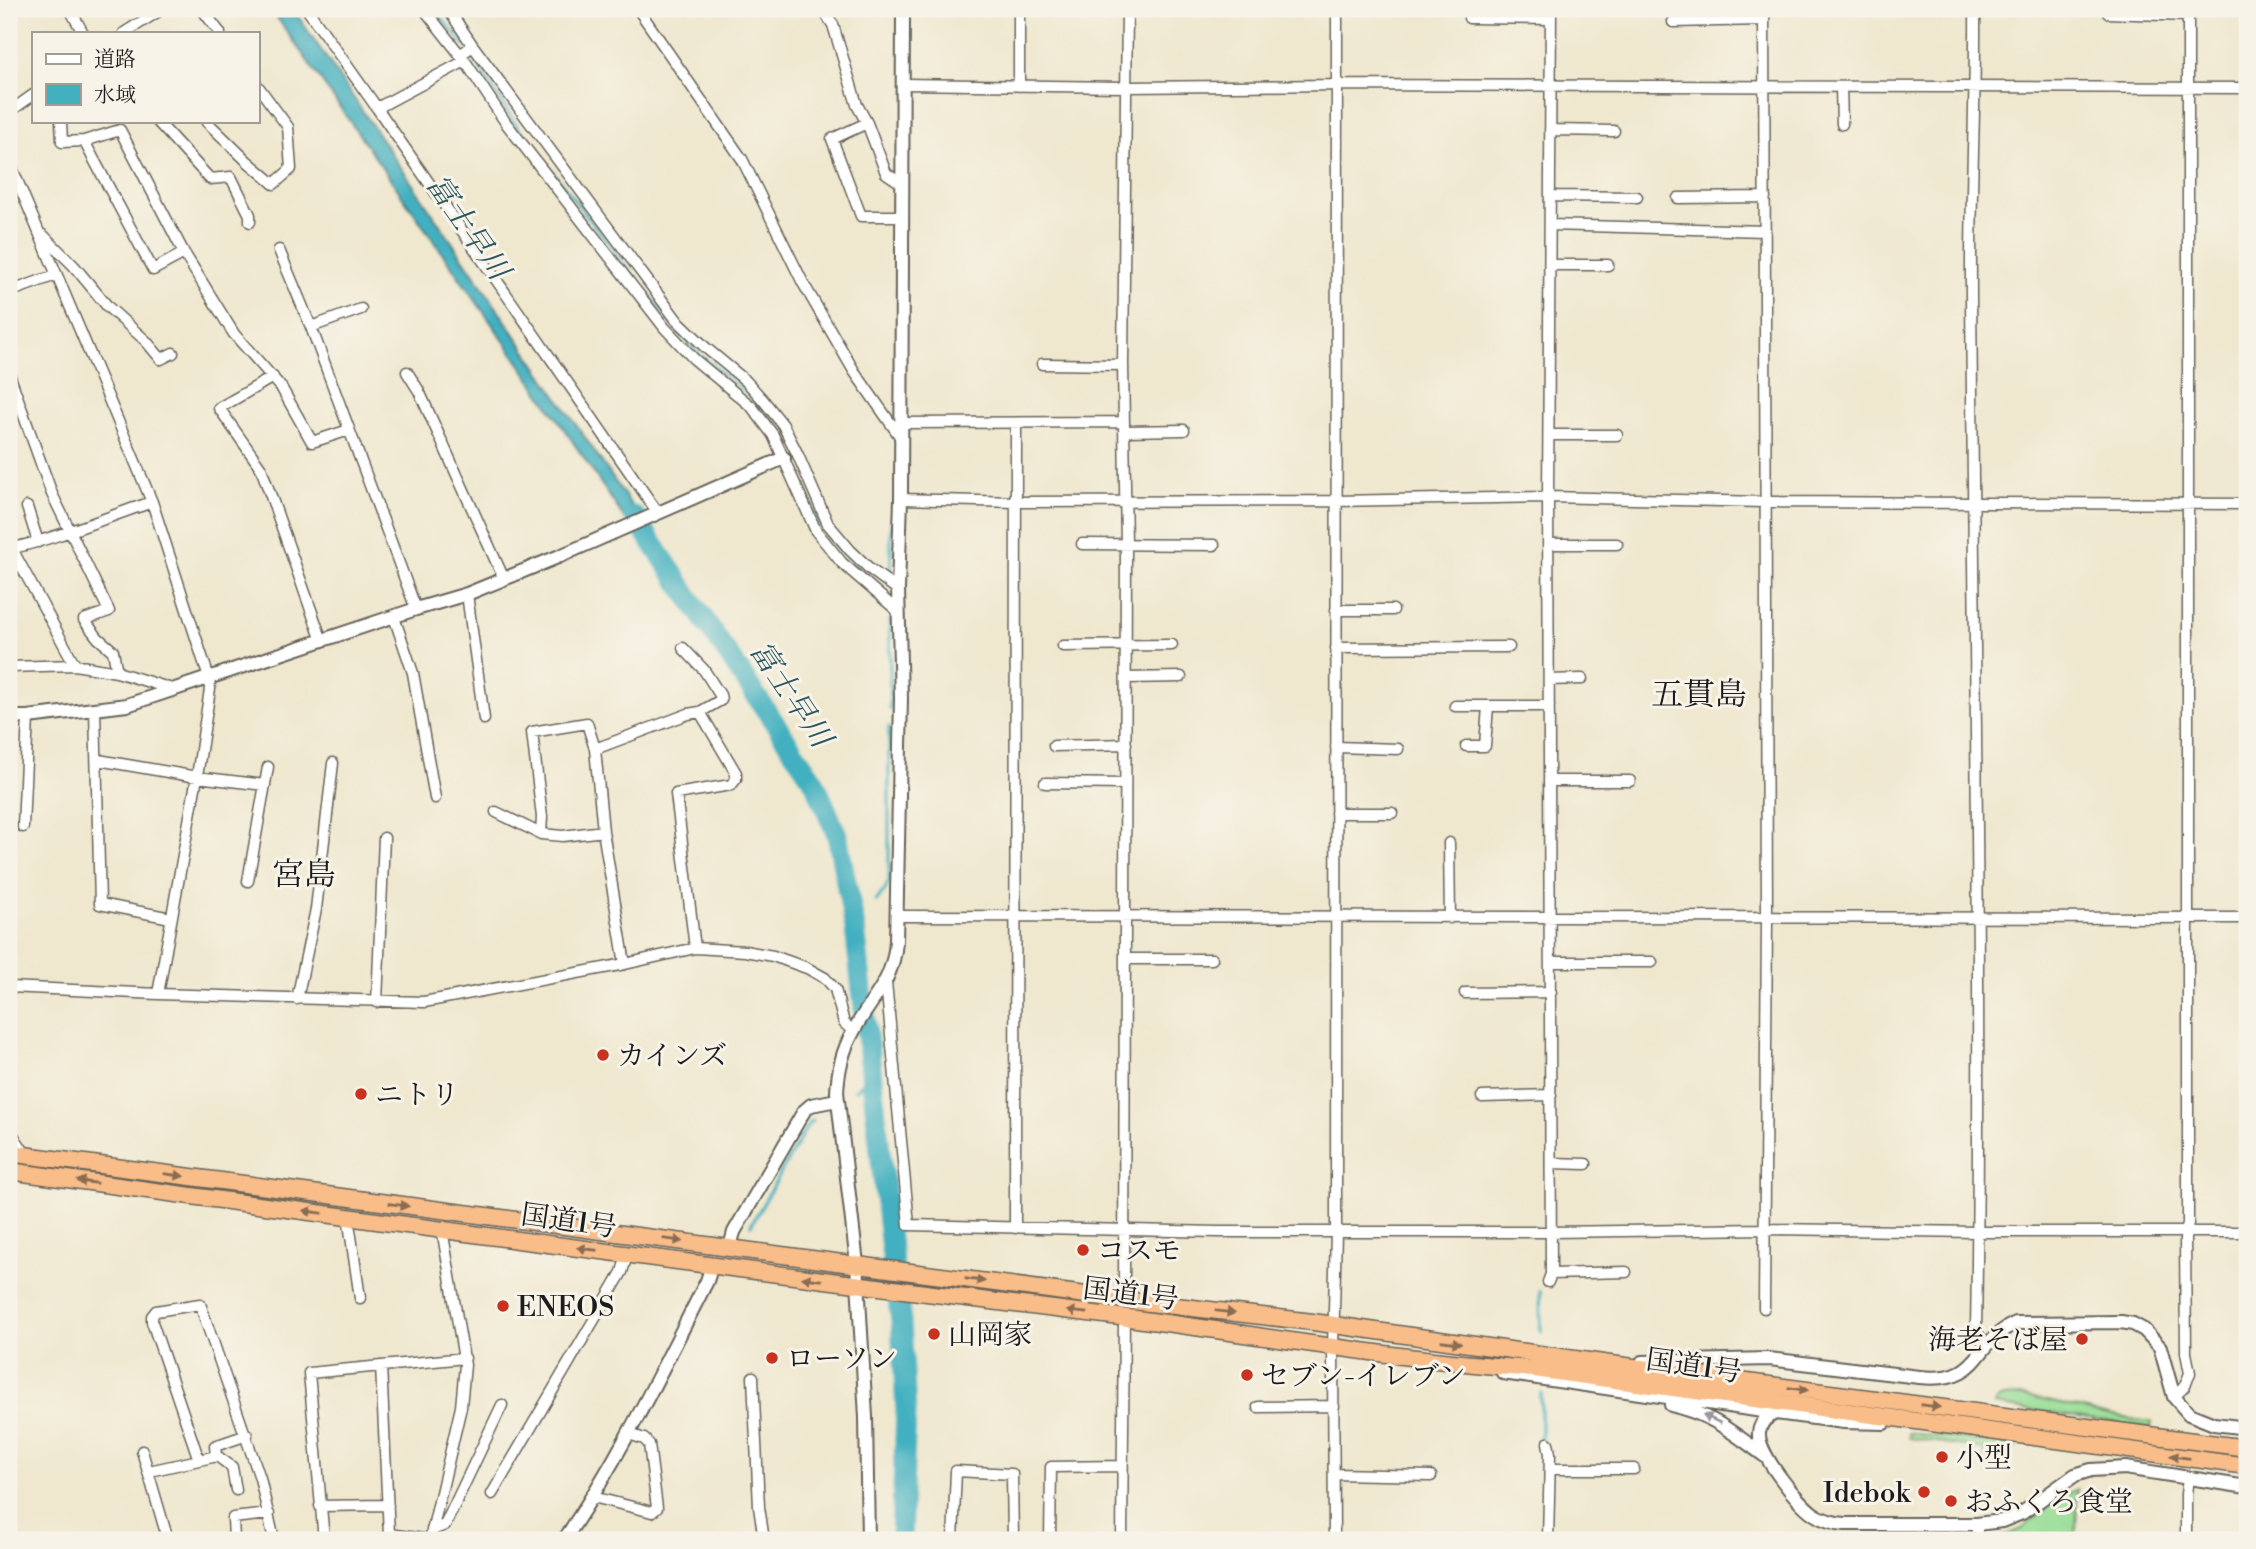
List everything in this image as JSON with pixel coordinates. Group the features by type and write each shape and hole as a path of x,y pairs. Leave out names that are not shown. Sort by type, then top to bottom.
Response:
{"highway":[{"name":"国道1号","path":"9,1153 1124,1300 1334,1325 2247,1448"},
{"name":"国道1号","path":"9,1171 1460,1365 1534,1369 2247,1466"}],"street":[{"path":"70,9 82,32"},
{"path":"129,32 162,9"},
{"path":"202,9 219,32"},
{"path":"307,9 656,513"},
{"path":"424,9 463,57 506,122 664,327 694,359 752,408 773,435 816,531 842,563 898,612"},
{"path":"448,9 676,319 746,381 783,425 828,524 850,550 898,590"},
{"path":"638,9 742,159 803,284 854,371 901,438"},
{"path":"823,9 833,25 857,105 886,173 902,184"},
{"path":"868,1540 866,1417 857,1264 837,1100 839,1070 849,1033 882,988 895,956 901,698 898,590 901,499 903,9"},
{"path":"1019,9 1019,86"},
{"path":"1124,1300 1126,501 1123,365 1127,9"},
{"path":"1334,1540 1338,9"},
{"path":"1764,9 1767,919 1764,1308"},
{"path":"1975,9 1976,87 1971,290 1977,918 1976,1330 1986,1348"},
{"path":"2108,9 2108,13 2189,13 2190,918 2186,1353 2190,1373 2185,1386 2175,1396"},
{"path":"1469,18 1550,14 1550,1278 1626,1272"},
{"path":"1673,22 1764,20"},
{"path":"377,108 463,57 473,46"},
{"path":"903,84 1127,87 1550,85 2247,88"},
{"path":"1841,87 1842,124"},
{"path":"207,122 274,184 291,169 288,127 259,88"},
{"path":"9,96 10,111"},
{"path":"10,111 32,96"},
{"path":"61,122 62,142 84,141 120,130 184,253 234,334 281,387 312,442 349,430"},
{"path":"158,122 210,179 231,177 250,215 250,222"},
{"path":"866,123 832,139 839,161 861,216 901,216"},
{"path":"1550,130 1614,131"},
{"path":"84,141 153,270 184,253"},
{"path":"9,161 152,502 211,689 158,994"},
{"path":"1550,196 1637,197"},
{"path":"1678,198 1765,197"},
{"path":"1550,225 1765,232"},
{"path":"41,233 74,266 108,307 146,341 161,359 173,353"},
{"path":"279,250 311,327 416,608"},
{"path":"1550,265 1608,265"},
{"path":"9,292 56,275"},
{"path":"311,327 361,309"},
{"path":"1042,364 1123,365"},
{"path":"407,372 419,391 504,579"},
{"path":"9,374 52,494 109,611 84,620 113,651 117,672"},
{"path":"273,377 219,408 261,468 322,640"},
{"path":"900,423 1016,423 1184,430"},
{"path":"1015,1228 1016,423"},
{"path":"1549,435 1617,435"},
{"path":"9,717 28,718 127,705 416,608 467,594 797,453"},
{"path":"901,499 1016,502 1335,501 1548,496 1764,502 2247,505"},
{"path":"75,665 10,549 70,533 152,502"},
{"path":"27,507 38,542"},
{"path":"1082,544 1214,545"},
{"path":"1548,544 1617,544"},
{"path":"467,594 484,719"},
{"path":"1336,610 1393,610"},
{"path":"394,617 413,673 435,798"},
{"path":"1063,646 1172,645"},
{"path":"1336,648 1509,647"},
{"path":"595,749 688,714 701,712 721,700 704,670 683,648"},
{"path":"9,667 75,665 117,672 176,690"},
{"path":"1126,678 1181,677"},
{"path":"1549,680 1582,679"},
{"path":"1455,706 1549,706"},
{"path":"1466,746 1485,746 1488,706"},
{"path":"95,710 100,904 171,918"},
{"path":"695,948 676,794 731,785 736,779 736,773 701,712"},
{"path":"23,827 28,718"},
{"path":"541,834 542,817 531,732 587,723 595,749 603,831 625,964"},
{"path":"1054,746 1126,744"},
{"path":"1336,747 1398,749"},
{"path":"98,760 197,777 265,785"},
{"path":"297,999 316,909 333,763"},
{"path":"248,881 268,766"},
{"path":"1550,781 1630,781"},
{"path":"1045,783 1125,784"},
{"path":"496,812 541,834 563,836 603,831"},
{"path":"1336,813 1392,813"},
{"path":"377,1002 384,838"},
{"path":"1449,844 1450,918"},
{"path":"897,916 2247,918"},
{"path":"9,987 424,1002 695,948 745,951 773,956 807,968 825,978 835,989 840,1016 849,1033"},
{"path":"1125,959 1212,959"},
{"path":"1551,962 1652,962"},
{"path":"882,988 909,1225 1125,1230 1551,1232 1766,1229 2247,1232"},
{"path":"1465,993 1551,992"},
{"path":"1482,1097 1551,1095"},
{"path":"730,1247 734,1232 804,1111 811,1105 837,1100"},
{"path":"9,1129 26,1155"},
{"path":"1551,1163 1586,1164"},
{"path":"348,1216 360,1298"},
{"path":"431,1537 461,1407 465,1357 442,1229"},
{"path":"492,1494 622,1272 626,1255"},
{"path":"564,1540 593,1497 629,1434 708,1281 712,1265"},
{"path":"199,1460 152,1316 156,1311 200,1304 247,1435 274,1540"},
{"path":"1122,1540 1124,1318"},
{"path":"1603,1363 1769,1359 1941,1378 1965,1370 2005,1328 2023,1322 2122,1322 2144,1330 2160,1346 2175,1396 2189,1414 2201,1420 2247,1428"},
{"path":"324,1540 309,1373 465,1357"},
{"path":"1758,1383 1756,1372 1761,1366 1787,1361"},
{"path":"1460,1365 1540,1380 1844,1422 1934,1424"},
{"path":"380,1366 389,1534 431,1537 445,1525 502,1405"},
{"path":"753,1377 764,1540"},
{"path":"1613,1390 1684,1408 1715,1420 1768,1459"},
{"path":"1258,1407 1334,1406"},
{"path":"1776,1413 1763,1421 1759,1433 1761,1447 1768,1459 1810,1511 1832,1522 1844,1524 1977,1524 2010,1519 2075,1475 2091,1470 2125,1468 2247,1487"},
{"path":"593,1497 652,1512 657,1508 649,1444 644,1439 629,1434"},
{"path":"216,1456 215,1447 247,1435"},
{"path":"1548,1443 1548,1540"},
{"path":"142,1451 168,1540"},
{"path":"149,1471 216,1456 232,1467 236,1490"},
{"path":"1050,1540 1051,1467 1122,1466"},
{"path":"1549,1469 1634,1469"},
{"path":"953,1540 956,1471 1012,1474 1013,1540"},
{"path":"1335,1474 1432,1476"},
{"path":"2186,1540 2188,1478"},
{"path":"320,1506 388,1505"},
{"path":"234,1540 233,1518 269,1514"},
{"path":"1977,1524 1977,1540"}],"green space":[{"path":"2022,1396 2152,1422 2151,1428 1994,1405 2002,1398"},
{"path":"1909,1433 2004,1444 2015,1448 2001,1456 1984,1459 1984,1449 1909,1438"},
{"path":"2077,1489 2076,1540 1996,1540 2022,1529 2060,1497"}],"water":[{"path":"271,9 293,9 653,537 641,543 525,371"}],"waterway":[{"path":"434,9 465,46"},
{"path":"472,56 519,129 667,318 695,350 756,401 787,447"},
{"path":"794,463 813,512 831,541 874,584"},
{"name":"富士早川","path":"634,516 814,781 837,835 855,928 901,1321 906,1412 901,1540"},
{"path":"891,520 891,578"},
{"path":"890,620 890,709"},
{"path":"876,901 889,881 889,727"},
{"path":"855,1090 872,1077"},
{"path":"751,1225 809,1123 813,1121"},
{"path":"1540,1291 1541,1332"},
{"path":"1541,1393 1541,1439"}],"place":[{"name":"カインズ","path":"603,1055"},
{"name":"ニトリ","path":"361,1094"},
{"name":"コスモ","path":"1083,1250"},
{"name":"ENEOS","path":"503,1306"},
{"name":"山岡家","path":"934,1334"},
{"name":"海老そば屋","path":"2082,1339"},
{"name":"ローソン","path":"772,1358"},
{"name":"セブン-イレブン","path":"1247,1375"},
{"name":"小型","path":"1942,1457"},
{"name":"Idebok","path":"1924,1492"},
{"name":"おふくろ食堂","path":"1951,1501"}],"district":[{"name":"五貫島","path":"1699,694"},
{"name":"宮島","path":"304,874"}]}
